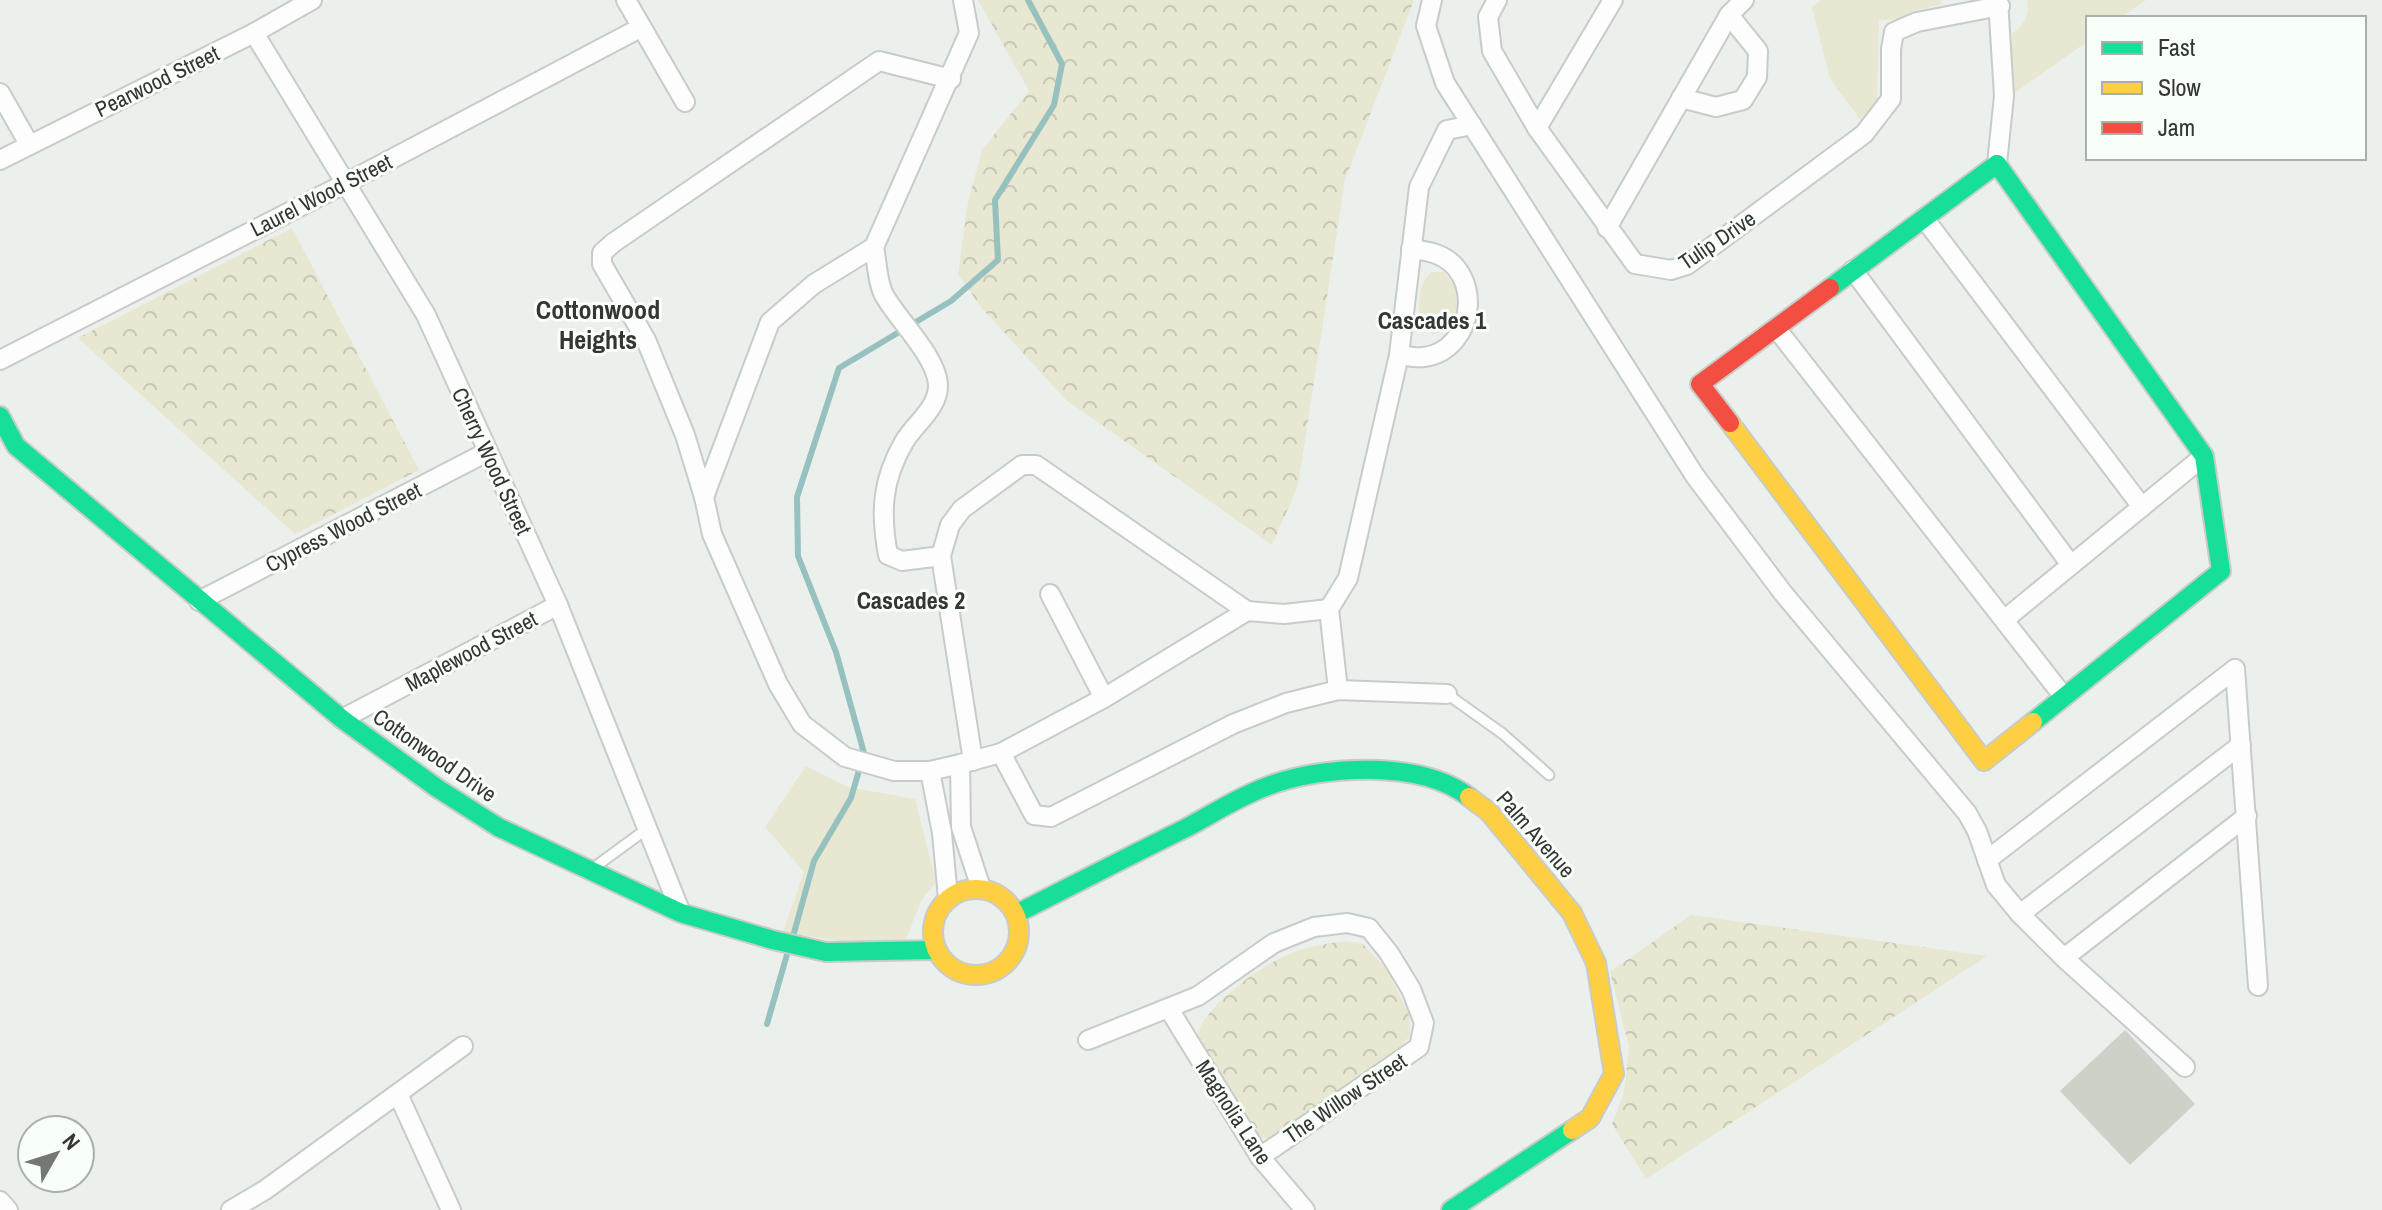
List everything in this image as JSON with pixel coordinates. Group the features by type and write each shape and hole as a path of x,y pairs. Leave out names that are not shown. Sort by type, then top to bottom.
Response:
{"street":[{"name":"Pearwood Street","path":"0,160 254,33 312,0"},
{"path":"626,0 685,102"},
{"path":"704,497 770,322 814,284 874,247 969,33 963,0"},
{"path":"1432,0 1426,26 1445,83 1695,476 1783,593 1967,813 1977,831 1996,885 2020,914 2185,1067"},
{"name":"Tulip Drive","path":"1497,0 1488,17 1492,51 1537,128 1635,264 1671,270 1687,265 1864,134 1891,99 1894,32 1917,22 1999,3"},
{"path":"1537,128 1613,0"},
{"path":"1607,228 1729,15 1744,0"},
{"path":"1997,164 1700,384 1984,761 2221,571 2204,456 1997,164 2004,96 1999,3"},
{"path":"1681,98 1716,107 1743,100 1757,77 1758,51 1729,15"},
{"name":"Laurel Wood Street","path":"0,360 640,28"},
{"name":"Cherry Wood Street","path":"254,33 426,315 558,605 681,913"},
{"path":"951,79 879,61 602,253 602,264 646,340 685,435 712,534 778,684 802,724 845,757 894,771 930,771 1001,753 1104,698 1247,611"},
{"path":"0,93 29,144"},
{"path":"1338,690 1329,609 1348,578 1399,355 1419,187 1447,130 1472,125"},
{"path":"1924,218 2142,507"},
{"path":"874,247 882,292 935,370 938,385 936,401 904,441 885,487 881,521 888,555 902,561 941,556"},
{"path":"1399,355 1426,357 1450,345 1466,323 1469,296 1459,271 1438,254 1411,249"},
{"path":"1853,270 2071,565"},
{"path":"1776,328 2064,697"},
{"name":"Cottonwood Drive","path":"0,416 16,446 199,601 342,719 437,788 498,827 681,913 773,940 826,952 936,950"},
{"name":"Cypress Wood Street","path":"199,601 487,452"},
{"path":"2004,620 2204,456"},
{"path":"981,888 961,827 966,763 941,556 950,525 962,509 1022,465 1036,465 1247,611 1284,614 1329,609"},
{"path":"1050,594 1104,698"},
{"name":"Maplewood Street","path":"342,719 558,605"},
{"path":"1987,860 2235,669 2258,986"},
{"path":"1001,753 1034,815 1051,817 1233,724 1286,703 1338,690 1447,694"},
{"path":"2020,914 2241,745"},
{"name":"Palm Avenue","path":"1016,914 1267,786 1319,772 1362,770 1420,775 1459,789 1489,812 1572,913 1596,963 1614,1074 1590,1118 1451,1210"},
{"path":"930,771 942,833 948,898"},
{"path":"2064,958 2247,816"},
{"path":"981,888 995,893 1016,914 1020,931 1017,947 1008,961 994,971 978,975 961,973 947,964 936,950 933,932 937,913 948,898 963,890 981,888"},
{"name":"The Willow Street","path":"1088,1040 1198,996 1274,943 1314,927 1347,923 1369,928 1411,989 1424,1023 1419,1047 1260,1157"},
{"name":"Magnolia Lane","path":"1169,1009 1260,1157 1305,1210"},
{"path":"231,1210 265,1190 463,1046"},
{"path":"398,1094 451,1210"},
{"path":"0,1201 8,1210"}],"lane":[{"path":"1447,694 1503,734 1549,775"},
{"path":"592,869 648,828"}],"green space":[{"path":"978,0 1414,0 1345,180 1298,486 1272,545 1066,400 980,306 958,274 968,202 982,150 1029,91"},
{"path":"1821,0 1941,0 1942,4 1914,11 1900,19 1879,20 1877,102 1860,119 1830,79 1812,7"},
{"path":"2027,0 2146,0 2123,16 2086,16 2086,42 2003,101 2013,33 2025,19"},
{"path":"292,228 419,470 295,534 78,338"},
{"path":"1432,272 1444,272 1452,282 1460,315 1445,330 1432,334 1419,321 1419,307 1421,288"},
{"path":"806,766 848,787 915,799 936,882 922,899 906,939 864,945 783,932 804,872 765,827"},
{"path":"1691,915 1987,956 1646,1179 1612,1124 1624,1093 1629,1047 1610,972"},
{"path":"1345,941 1363,944 1387,970 1409,1015 1410,1035 1403,1045 1272,1138 1256,1138 1198,1051 1198,1033 1203,1022 1223,999 1262,969 1300,950"}],"building":[{"path":"2125,1030 2195,1104 2130,1165 2060,1091"}],"waterway":[{"path":"792,940 814,861 851,798 864,753 836,652 798,556 797,497 839,368 951,301 998,260 995,200 1054,105 1062,64 1028,0"},
{"path":"767,1024 788,951"}],"traffic: fast":[{"path":"1997,164 2204,456 2221,571 2033,722"},
{"path":"1830,288 1997,164"},
{"path":"0,416 16,446 342,719 437,788 498,827 681,913 773,940 826,952 936,950"},
{"path":"1016,914 1247,795 1290,779 1343,770 1399,772 1449,785 1469,797"},
{"path":"1451,1210 1572,1130"}],"traffic: slow":[{"path":"1730,423 1984,761 2033,722"},
{"path":"1469,797 1489,812 1572,913 1596,963 1614,1074 1590,1118 1572,1130"},
{"path":"976,889 1000,896 1012,908 1019,932 1012,956 1000,968 976,975 952,968 940,956 933,932 940,908 952,896 976,889"}],"traffic: jam":[{"path":"1730,423 1700,384 1830,288"}],"district":[{"name":"Cascades 1","path":"1432,320"},
{"name":"Cottonwood Heights","path":"598,324"},
{"name":"Cascades 2","path":"911,600"}]}
